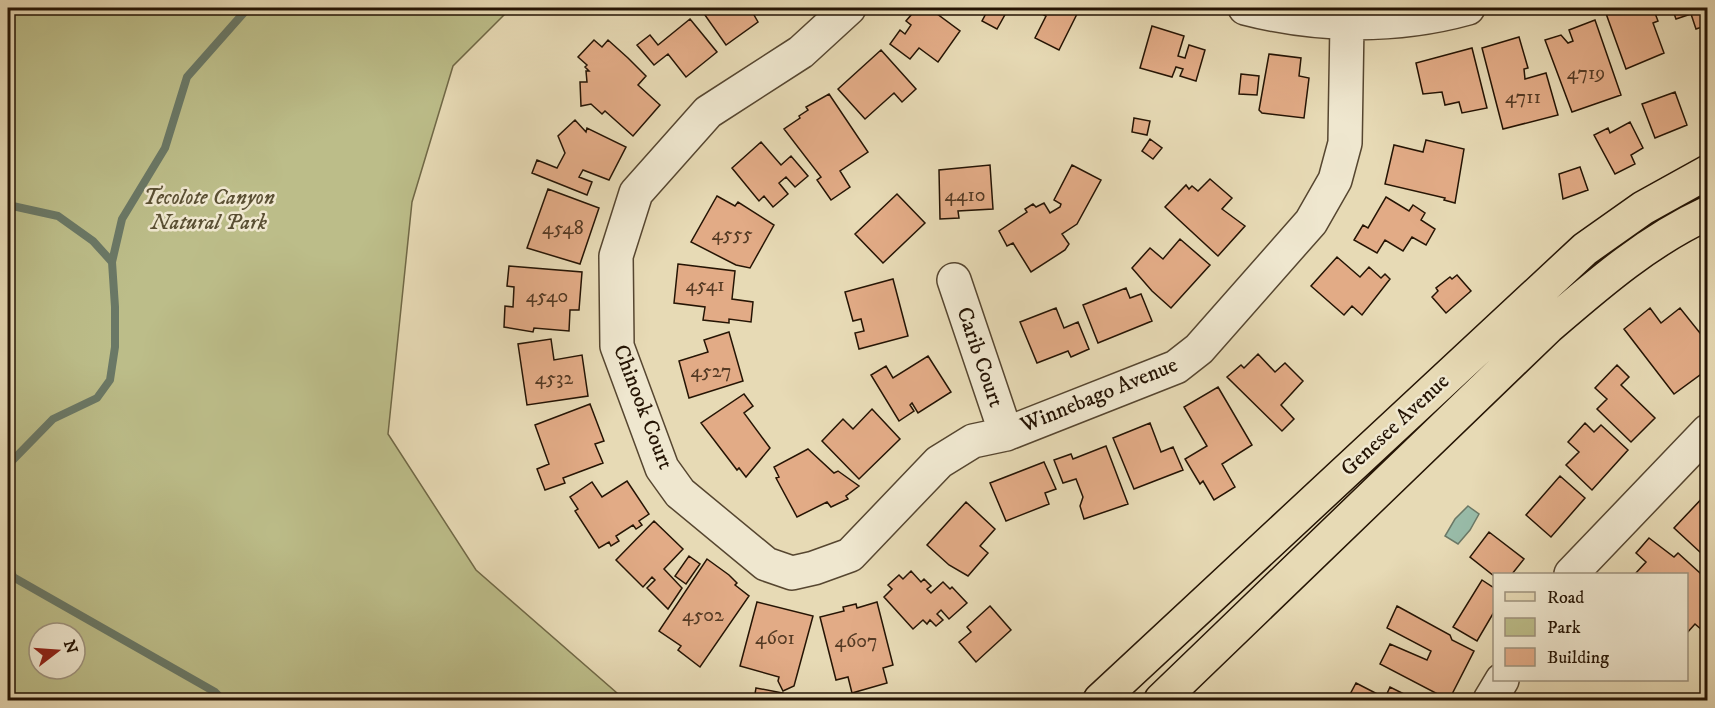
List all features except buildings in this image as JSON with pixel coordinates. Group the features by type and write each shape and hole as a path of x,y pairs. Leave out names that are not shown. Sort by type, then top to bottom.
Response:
{"main road":[{"name":"Genesee Avenue","path":"1100,700 1586,249 1643,208 1707,172"},
{"name":"Genesee Avenue","path":"1161,700 1548,327 1602,280 1641,252 1707,213"}],"street":[{"name":"Chinook Court","path":"814,568 792,573 766,564 680,493 662,468 617,346 616,256 636,193 708,112 801,52 849,8"},
{"path":"1245,8 1347,24 1433,17 1468,8"},
{"name":"Winnebago Avenue","path":"814,568 850,555 939,462 973,441 1006,434 1176,367 1199,349 1311,222 1335,180 1345,143 1347,24"},
{"name":"Carib Court","path":"954,280 1006,434"},
{"path":"1572,573 1707,430"},
{"path":"1490,700 1501,681"}],"green space":[{"name":"Tecolote Canyon Natural Park","path":"8,8 511,8 453,66 412,202 388,434 476,570 625,700 8,700"}],"shaded area":[{"path":"1468,506 1479,514 1470,530 1458,544 1445,536 1455,519"}],"waterway":[{"path":"112,262 122,219 165,148 187,77 248,8"},
{"path":"8,205 58,216 93,241 112,262 115,307 115,347 110,380 97,398 53,419 8,465"},
{"path":"8,562 13,577 215,692 223,700"}]}
